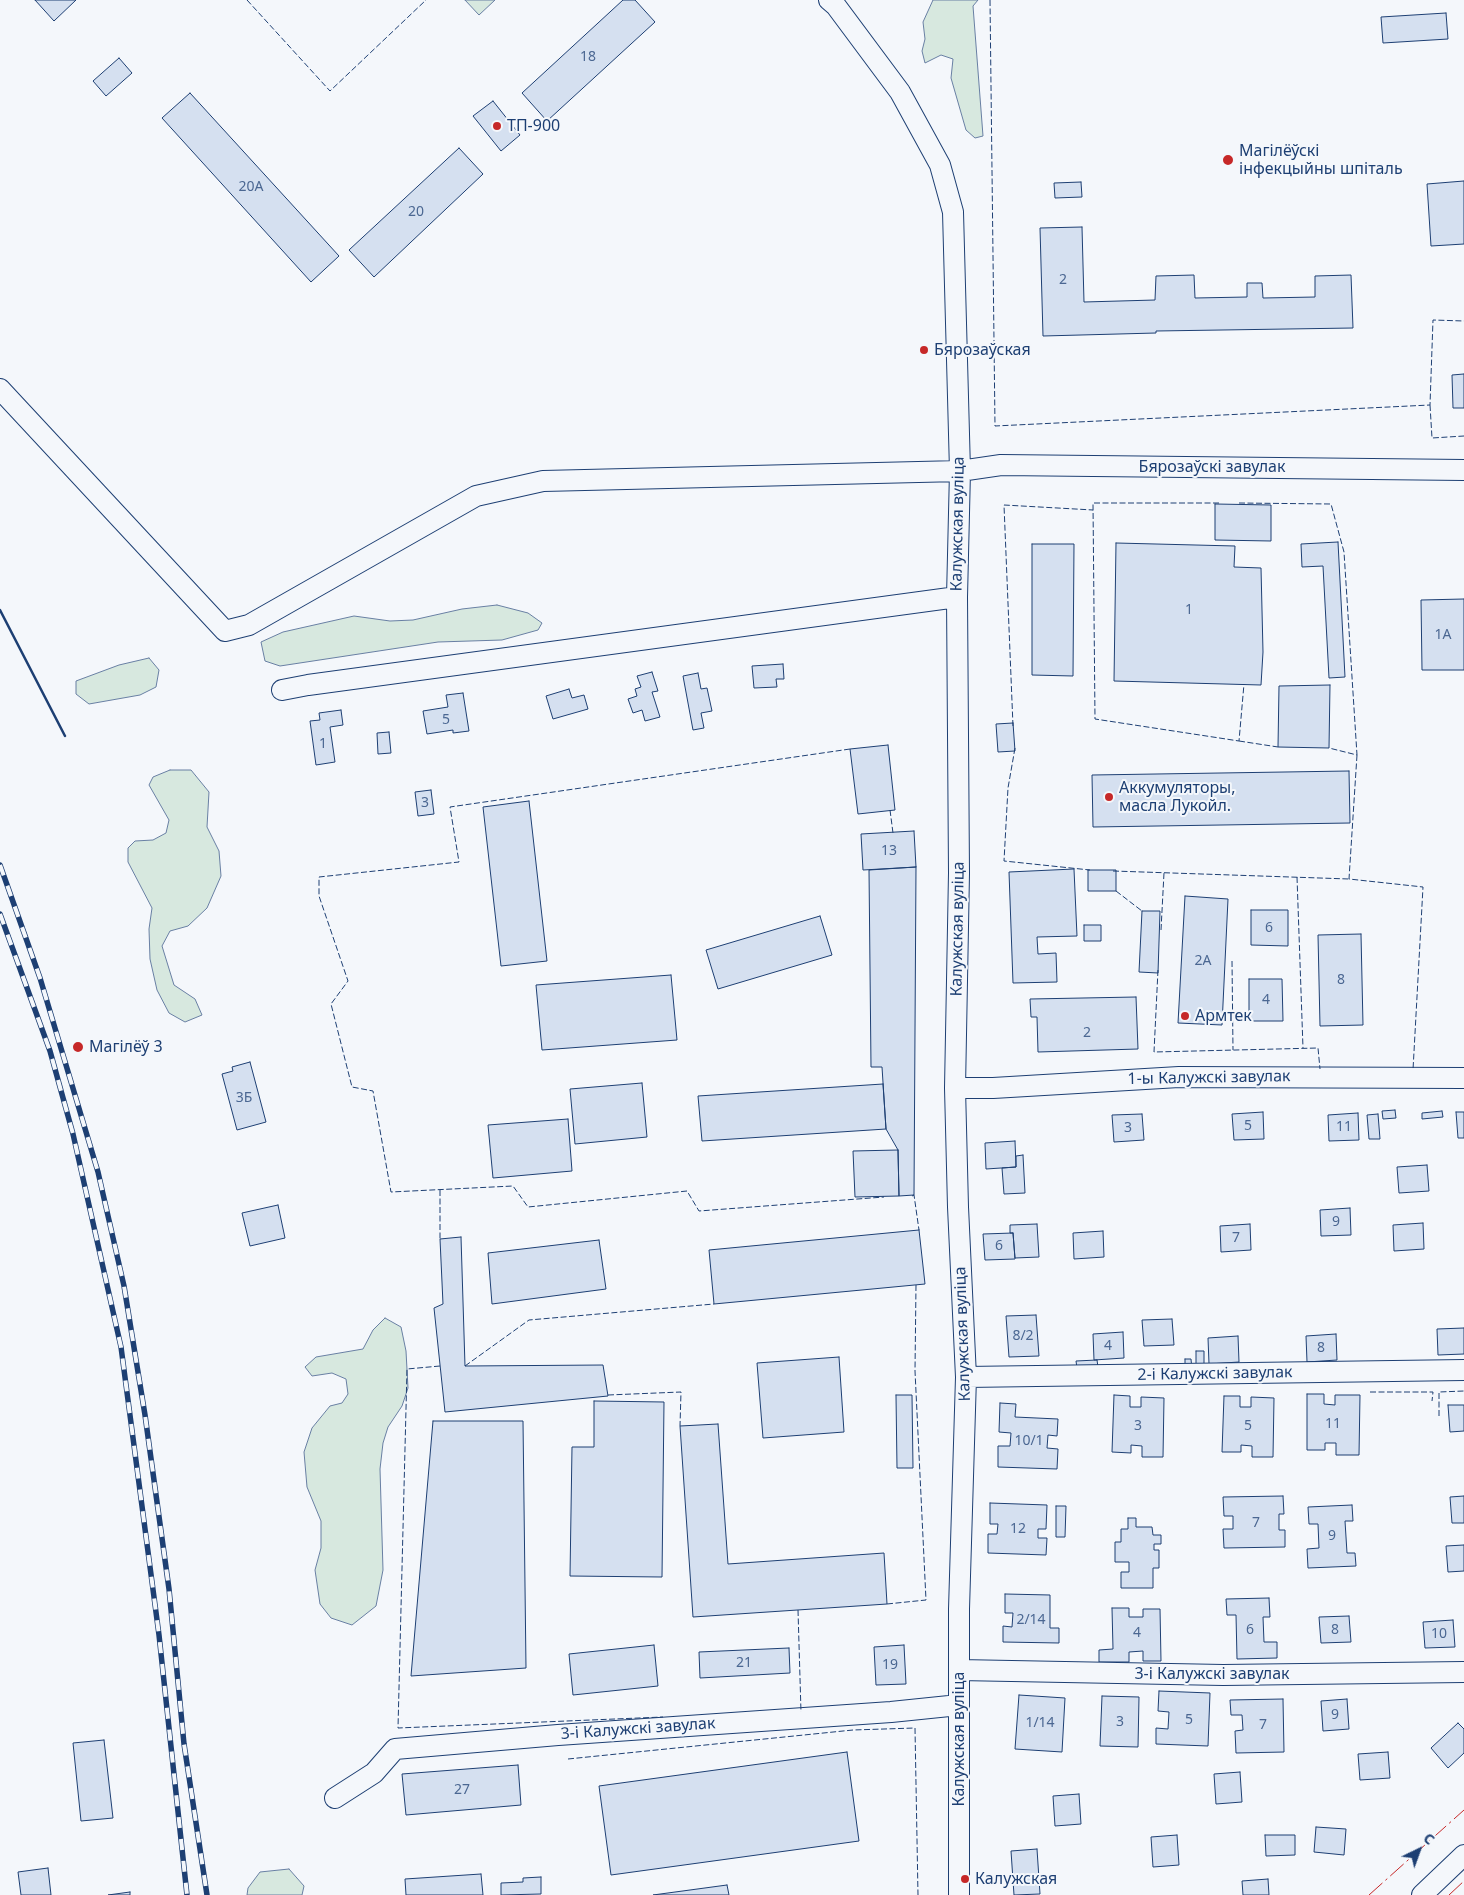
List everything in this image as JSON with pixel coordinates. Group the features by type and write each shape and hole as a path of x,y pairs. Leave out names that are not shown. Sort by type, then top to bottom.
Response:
{"street":[{"name":"Калужская вуліца","path":"828,0 836,6 900,92 940,165 952,212 960,471 957,598 959,872 955,1088 958,1207 966,1377 959,1609 959,1895"},
{"name":"Бярозаўскі завулак","path":"0,390 225,630 249,625 476,496 543,481 960,471 1001,465 1464,470"},
{"path":"282,690 328,682 957,598"},
{"name":"1-ы Калужскі завулак","path":"955,1088 993,1088 1180,1077 1464,1078"},
{"name":"2-і Калужскі завулак","path":"966,1377 1464,1370"},
{"name":"3-і Калужскі завулак","path":"960,1670 1223,1675 1464,1672"},
{"name":"3-і Калужскі завулак","path":"335,1798 374,1773 395,1749 558,1734 891,1712 959,1705"},
{"path":"1422,1895 1464,1855"}],"shaded area":[{"path":"465,0 495,0 479,15"},
{"path":"933,0 978,0 973,6 983,136 975,138 966,130 951,78 953,59 941,55 925,63 922,51 925,39 923,22"},
{"path":"497,605 528,613 542,623 538,630 502,640 438,642 280,666 265,661 261,642 283,632 354,616 390,621 413,620 462,609"},
{"path":"149,658 159,670 156,687 140,695 89,704 76,694 76,681 119,665"},
{"path":"170,770 191,770 209,792 207,827 219,851 221,876 207,908 188,926 170,931 162,946 174,985 195,999 202,1015 185,1022 169,1013 157,990 150,959 149,929 152,908 128,862 128,848 135,841 153,840 166,833 169,820 149,785 153,777"},
{"path":"385,1318 401,1327 406,1351 408,1388 402,1406 388,1427 383,1443 380,1469 383,1570 376,1606 352,1625 331,1618 320,1604 315,1570 321,1548 321,1521 307,1487 304,1452 312,1428 330,1406 342,1403 348,1394 346,1379 332,1373 312,1376 305,1367 316,1357 363,1349 373,1330"},
{"path":"289,1869 304,1886 302,1895 247,1895 248,1888 260,1872"}],"building":[{"path":"35,0 76,0 54,21"},
{"path":"623,0 635,0 655,22 547,121 522,93"},
{"path":"1446,13 1448,39 1383,43 1381,17"},
{"path":"119,58 132,73 106,96 93,81"},
{"path":"190,93 339,256 311,282 162,118"},
{"name":"ТП-900","path":"493,101 520,135 501,151 473,116"},
{"path":"459,148 483,174 374,277 349,250"},
{"path":"1464,181 1464,244 1431,246 1427,184"},
{"path":"1081,182 1082,197 1055,198 1054,183"},
{"path":"1082,227 1084,302 1155,300 1156,276 1194,275 1195,298 1247,297 1247,283 1262,283 1263,298 1315,297 1315,276 1351,275 1353,328 1156,331 1156,333 1043,336 1040,228"},
{"path":"1464,374 1464,408 1453,408 1452,375"},
{"path":"1215,504 1271,505 1271,541 1215,540"},
{"path":"1338,542 1345,677 1329,678 1323,566 1302,567 1301,544"},
{"path":"1116,543 1235,546 1234,567 1261,568 1263,652 1261,685 1114,681"},
{"path":"1032,544 1074,544 1073,676 1032,675"},
{"path":"1464,599 1464,670 1422,670 1421,600"},
{"path":"783,664 784,679 776,679 777,687 754,688 752,666"},
{"path":"652,672 658,691 652,692 660,717 645,721 642,710 633,713 628,699 637,696 635,689 641,687 637,676"},
{"path":"698,673 701,689 707,688 712,711 701,713 704,728 693,730 683,676"},
{"path":"1330,685 1329,748 1278,747 1279,686"},
{"path":"569,689 572,698 584,695 588,709 553,719 546,696"},
{"path":"463,693 469,731 453,733 453,730 427,734 423,711 448,707 446,695"},
{"path":"341,710 343,725 330,727 335,762 316,765 310,721 320,720 319,713"},
{"path":"1013,723 1015,751 998,752 996,724"},
{"path":"389,732 391,753 378,754 377,733"},
{"path":"888,745 895,810 858,814 850,749"},
{"path":"1349,771 1350,823 1093,827 1092,775"},
{"path":"431,790 434,814 418,816 415,792"},
{"path":"529,801 547,961 501,966 483,807"},
{"path":"914,831 916,867 863,870 861,834"},
{"path":"916,867 914,1195 899,1196 898,1150 886,1129 882,1067 871,1067 869,870"},
{"path":"1074,869 1077,936 1037,937 1038,954 1056,953 1057,982 1013,983 1009,872"},
{"path":"1088,870 1116,870 1116,891 1088,891"},
{"path":"1185,896 1228,899 1222,1025 1178,1023"},
{"path":"1251,910 1288,910 1288,946 1251,945"},
{"path":"1142,911 1160,911 1158,973 1139,972"},
{"path":"820,916 832,955 718,989 706,950"},
{"path":"1084,925 1101,925 1101,941 1084,941"},
{"path":"1361,934 1363,1025 1320,1026 1318,935"},
{"path":"671,975 677,1040 542,1050 536,985"},
{"path":"1249,979 1282,979 1283,1021 1249,1021"},
{"path":"1136,997 1138,1049 1038,1052 1037,1017 1031,1017 1030,999"},
{"path":"250,1062 266,1122 237,1130 222,1074 233,1071 232,1067"},
{"path":"642,1083 647,1137 575,1144 570,1089"},
{"path":"883,1084 886,1129 702,1141 698,1096"},
{"path":"1395,1110 1396,1118 1383,1119 1382,1111"},
{"path":"1442,1111 1443,1117 1422,1119 1422,1113"},
{"path":"1263,1112 1264,1139 1234,1140 1232,1114"},
{"path":"1456,1112 1464,1112 1464,1138 1458,1138"},
{"path":"1358,1113 1359,1140 1329,1141 1328,1115"},
{"path":"1142,1114 1144,1140 1114,1142 1112,1115"},
{"path":"1378,1114 1380,1139 1369,1139 1367,1115"},
{"path":"568,1119 572,1171 493,1178 488,1125"},
{"path":"1015,1141 1016,1167 986,1169 985,1143"},
{"path":"898,1150 899,1196 855,1197 853,1151"},
{"path":"1023,1155 1025,1193 1004,1194 1002,1168 1016,1167 1016,1156"},
{"path":"1427,1165 1429,1191 1399,1193 1397,1167"},
{"path":"278,1205 285,1238 250,1246 242,1213"},
{"path":"1350,1208 1351,1235 1321,1236 1320,1210"},
{"path":"1423,1223 1424,1249 1394,1251 1393,1225"},
{"path":"1037,1224 1039,1257 1015,1258 1013,1233 1010,1233 1010,1225"},
{"path":"1250,1224 1251,1250 1221,1252 1220,1226"},
{"path":"919,1230 925,1284 714,1304 709,1250"},
{"path":"1103,1231 1104,1257 1074,1259 1073,1233"},
{"path":"1013,1233 1015,1259 985,1260 983,1234"},
{"path":"461,1237 465,1366 603,1365 608,1396 445,1412 434,1308 443,1304 440,1239"},
{"path":"599,1240 606,1289 492,1304 488,1253"},
{"path":"1036,1315 1039,1356 1009,1357 1006,1316"},
{"path":"1172,1319 1174,1345 1144,1346 1142,1320"},
{"path":"1464,1328 1464,1354 1438,1355 1437,1329"},
{"path":"1123,1332 1124,1358 1094,1360 1093,1334"},
{"path":"1336,1334 1337,1360 1307,1362 1306,1336"},
{"path":"1238,1336 1239,1362 1209,1364 1208,1338"},
{"path":"1196,1351 1204,1351 1204,1366 1196,1366"},
{"path":"839,1357 844,1432 763,1438 757,1363"},
{"path":"1185,1359 1191,1359 1192,1370 1185,1370"},
{"path":"1097,1360 1098,1367 1077,1368 1076,1361"},
{"path":"1307,1394 1324,1394 1324,1404 1335,1405 1335,1395 1360,1395 1359,1455 1336,1455 1336,1443 1325,1443 1325,1450 1307,1450"},
{"path":"896,1395 912,1395 913,1468 897,1468"},
{"path":"1114,1395 1130,1396 1130,1407 1141,1407 1141,1397 1164,1398 1163,1457 1142,1457 1142,1446 1131,1445 1131,1453 1112,1452"},
{"path":"1224,1396 1240,1396 1240,1407 1251,1407 1251,1397 1274,1398 1273,1457 1252,1457 1252,1446 1241,1445 1241,1452 1222,1452"},
{"path":"594,1401 664,1402 662,1577 570,1576 572,1447 594,1447"},
{"path":"1000,1403 1016,1404 1015,1417 1058,1419 1057,1436 1048,1435 1047,1448 1058,1449 1057,1469 998,1467 998,1446 1010,1446 1011,1433 999,1432"},
{"path":"1448,1405 1464,1405 1464,1431 1450,1432"},
{"path":"433,1421 523,1421 526,1668 411,1676"},
{"path":"718,1424 728,1564 884,1553 887,1604 693,1617 680,1426"},
{"path":"1283,1496 1284,1514 1279,1514 1279,1530 1285,1530 1285,1547 1224,1548 1223,1529 1233,1529 1233,1516 1224,1516 1223,1497"},
{"path":"1464,1496 1464,1523 1452,1523 1450,1497"},
{"path":"990,1503 1047,1505 1046,1529 1038,1529 1038,1538 1047,1538 1046,1555 988,1553 988,1534 997,1534 998,1524 990,1524"},
{"path":"1352,1505 1353,1521 1345,1521 1347,1553 1355,1553 1356,1566 1308,1568 1307,1549 1319,1548 1318,1524 1309,1524 1308,1507"},
{"path":"1056,1506 1066,1506 1065,1537 1056,1537"},
{"path":"1128,1518 1136,1518 1136,1527 1152,1527 1153,1535 1161,1535 1161,1544 1154,1544 1154,1550 1159,1550 1159,1568 1153,1568 1153,1588 1121,1588 1121,1572 1129,1572 1129,1562 1115,1562 1115,1542 1121,1542 1121,1529 1128,1529"},
{"path":"1464,1545 1464,1571 1448,1572 1446,1546"},
{"path":"1005,1594 1050,1595 1050,1628 1059,1628 1059,1643 1003,1642 1003,1626 1012,1627 1013,1613 1005,1613"},
{"path":"1269,1598 1270,1617 1263,1617 1264,1642 1277,1642 1277,1658 1237,1659 1236,1615 1227,1615 1226,1599"},
{"path":"1112,1608 1129,1608 1129,1617 1143,1617 1143,1609 1160,1609 1161,1661 1143,1661 1143,1651 1129,1652 1129,1662 1099,1662 1099,1650 1113,1649"},
{"path":"1349,1616 1351,1642 1321,1643 1319,1617"},
{"path":"1453,1620 1455,1647 1425,1648 1423,1622"},
{"path":"654,1645 658,1686 573,1695 569,1654"},
{"path":"904,1645 906,1684 876,1685 874,1647"},
{"path":"789,1648 790,1673 700,1678 699,1652"},
{"path":"1159,1691 1210,1693 1208,1746 1156,1744 1156,1728 1168,1729 1169,1712 1158,1711"},
{"path":"1019,1695 1065,1698 1062,1752 1015,1749"},
{"path":"1102,1696 1139,1697 1138,1747 1100,1746"},
{"path":"1283,1699 1284,1752 1236,1753 1235,1731 1243,1730 1242,1715 1231,1715 1230,1700"},
{"path":"1347,1699 1349,1729 1323,1731 1321,1701"},
{"path":"1458,1723 1464,1729 1464,1753 1448,1768 1431,1748"},
{"path":"104,1740 113,1818 81,1821 73,1743"},
{"path":"847,1752 859,1841 611,1875 599,1786"},
{"path":"1388,1752 1390,1778 1360,1780 1358,1754"},
{"path":"518,1765 521,1805 406,1815 402,1774"},
{"path":"1240,1772 1242,1802 1216,1804 1214,1774"},
{"path":"1079,1794 1081,1824 1055,1826 1053,1796"},
{"path":"1316,1827 1346,1829 1344,1855 1314,1852"},
{"path":"1177,1835 1179,1865 1153,1867 1151,1837"},
{"path":"1265,1835 1295,1835 1295,1855 1266,1856"},
{"path":"1037,1849 1040,1894 1014,1895 1011,1851"},
{"path":"48,1868 51,1895 21,1895 18,1872"},
{"path":"481,1874 483,1895 406,1895 405,1879"},
{"path":"541,1877 541,1894 501,1895 501,1883 523,1882 523,1878"},
{"path":"1268,1879 1269,1895 1243,1895 1242,1881"},
{"path":"727,1885 729,1895 653,1895"},
{"path":"130,1892 130,1895 108,1895"}],"railway":[{"path":"0,865 40,978 98,1172 124,1286 145,1415 169,1589 184,1744 207,1895"},
{"path":"0,914 50,1051 73,1134 121,1347 159,1635 187,1895"}],"fence":[{"path":"247,0 330,91 426,0"},
{"path":"990,0 995,426 1430,405 1433,320 1464,321"},
{"path":"1430,405 1432,438 1464,436"},
{"path":"1219,503 1093,503 1095,719 1239,741 1244,684"},
{"path":"1239,503 1331,504 1344,552 1357,755 1329,748"},
{"path":"1013,726 1004,505 1093,510"},
{"path":"1239,741 1278,747"},
{"path":"1015,748 1008,788 1004,861 1090,870"},
{"path":"850,749 450,807 459,862 319,877 319,896 348,981 331,1004 352,1087 373,1091 391,1192 513,1186 528,1207 687,1191 699,1211 884,1197"},
{"path":"1357,755 1349,879 1423,887 1413,1070"},
{"path":"890,810 893,833"},
{"path":"1113,871 1349,879"},
{"path":"1161,930 1164,873"},
{"path":"1297,877 1303,1048"},
{"path":"1116,891 1142,911"},
{"path":"1232,961 1233,1050"},
{"path":"1158,970 1154,1052 1318,1048 1320,1069"},
{"path":"440,1190 440,1239"},
{"path":"912,1196 914,1195 919,1230"},
{"path":"887,1604 926,1600 915,1371 916,1285"},
{"path":"465,1366 529,1320 714,1304"},
{"path":"440,1366 407,1369 398,1728 663,1717"},
{"path":"1439,1416 1439,1392 1464,1391"},
{"path":"608,1395 681,1392 680,1426"},
{"path":"1370,1392 1433,1392 1432,1401"},
{"path":"798,1610 801,1712"},
{"path":"568,1759 853,1730 915,1728 918,1895"}],"wall":[{"path":"0,610 65,736"}],"power":[{"path":"1369,1895 1464,1810"},
{"path":"1449,1895 1464,1881"}],"place":[{"name":"ТП-900","path":"497,126"},
{"name":"Магілёўскі інфекцыйны шпіталь","path":"1228,160"},
{"name":"Бярозаўская","path":"924,350"},
{"name":"Аккумуляторы, масла Лукойл.","path":"1109,797"},
{"name":"Армтек","path":"1185,1016"},
{"name":"Магілёў 3","path":"78,1047"},
{"name":"Калужская","path":"965,1879"}]}
